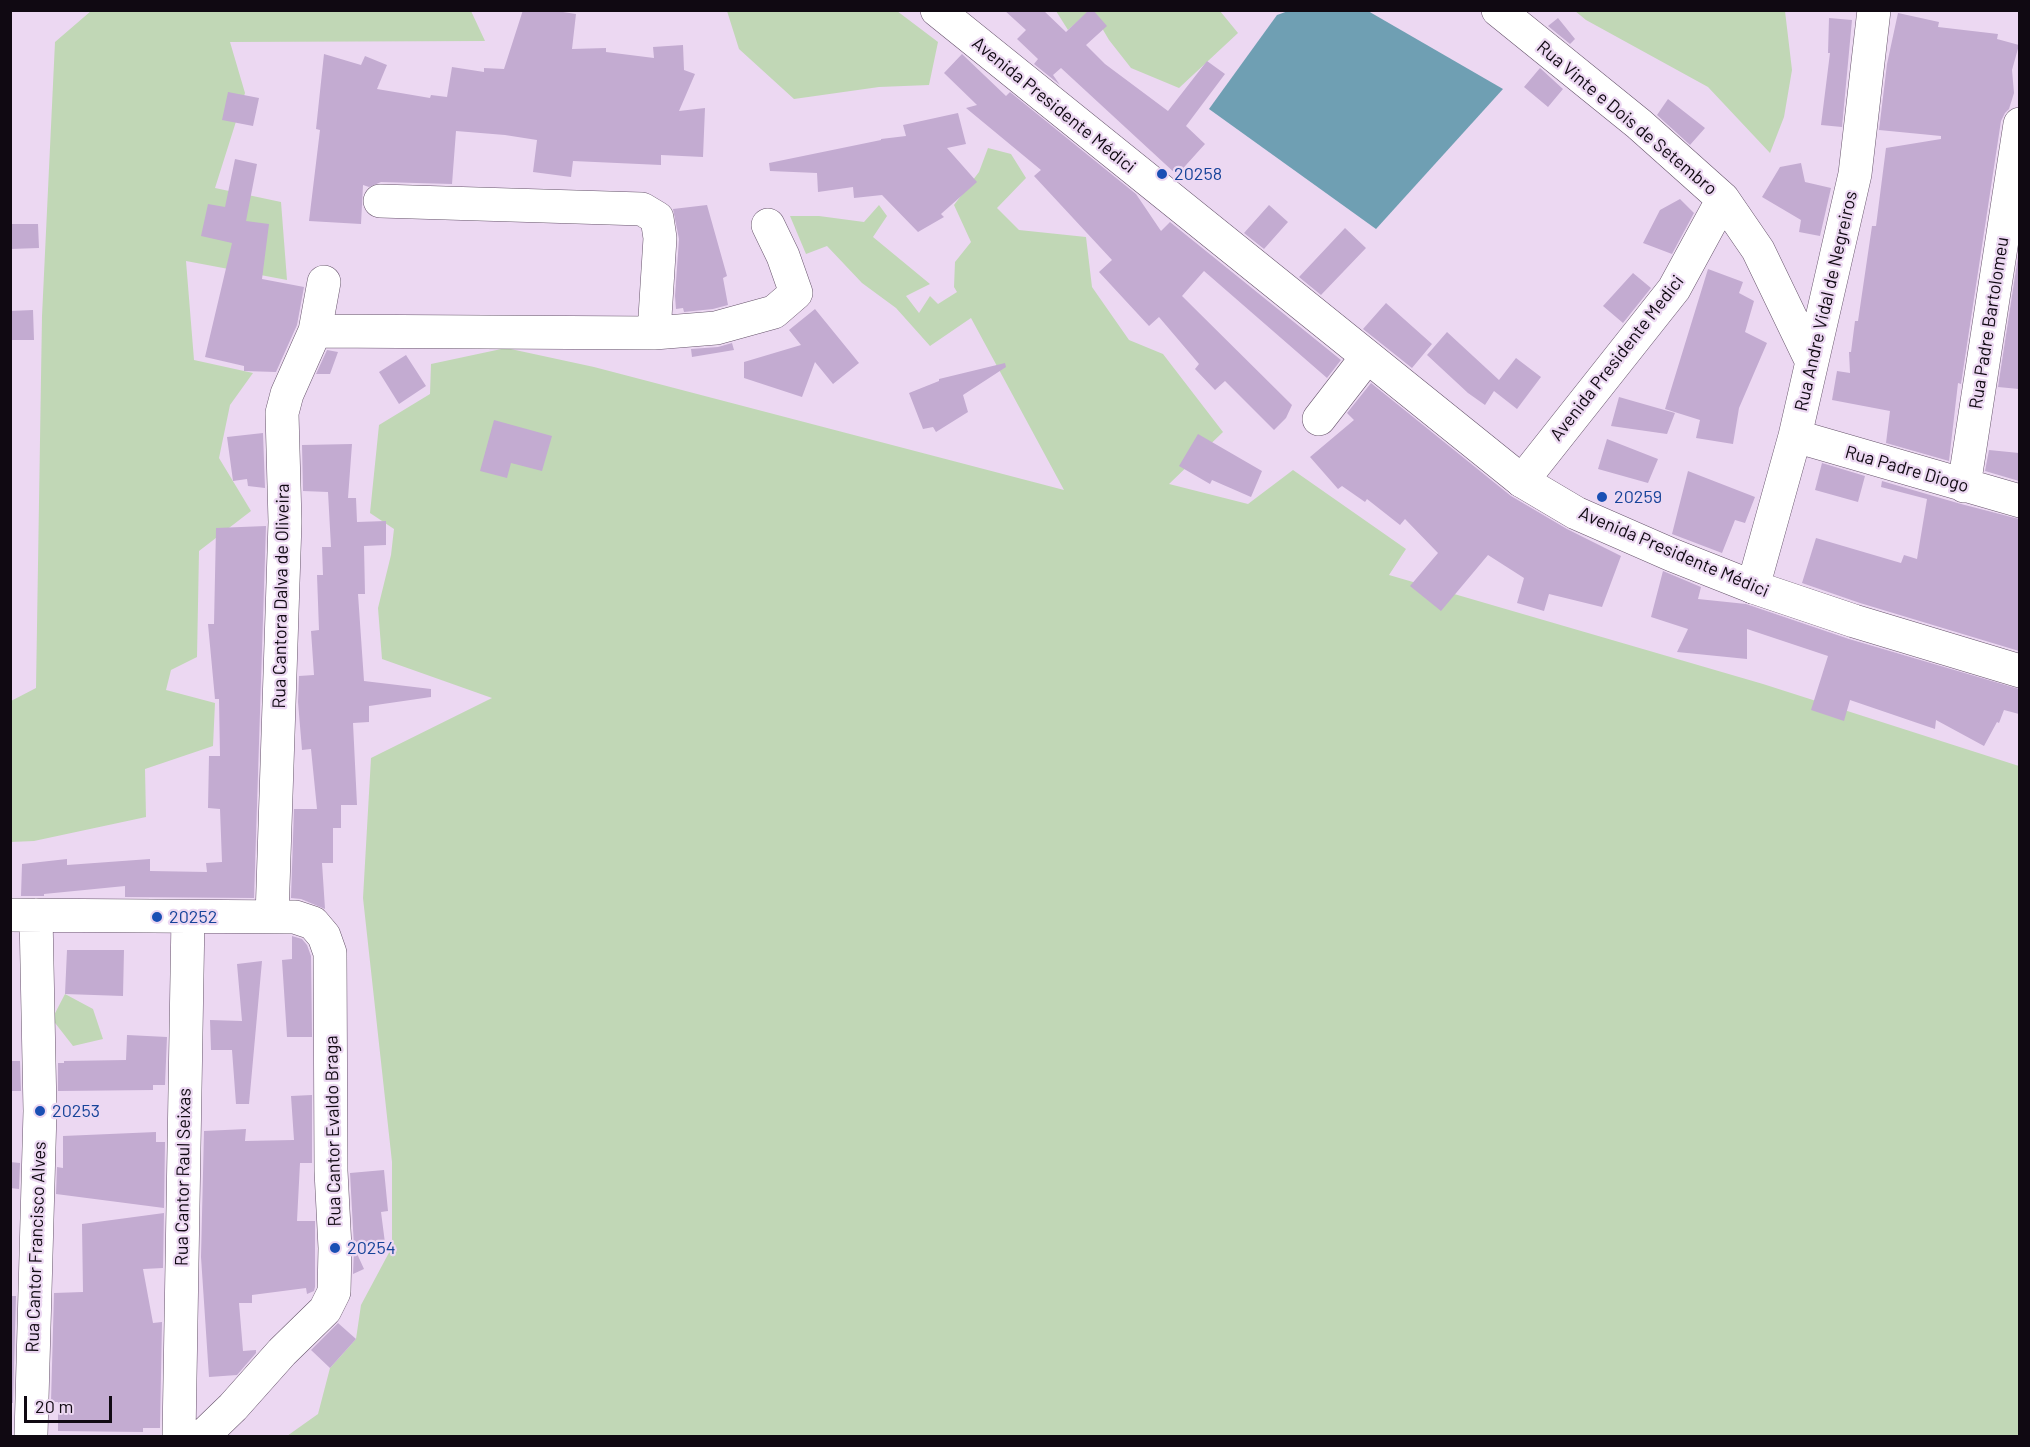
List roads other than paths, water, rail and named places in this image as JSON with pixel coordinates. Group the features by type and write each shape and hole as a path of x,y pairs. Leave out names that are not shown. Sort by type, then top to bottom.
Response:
{"street":[{"name":"Avenida Presidente Médici","path":"937,10 1522,481 1576,513 1753,587 2019,672"},
{"name":"Rua Vinte e Dois de Setembro","path":"1498,10 1639,124 1723,199 1758,250 1812,362"},
{"name":"Rua Andre Vidal de Negreiros","path":"1753,587 1795,436 1855,174 1875,10"},
{"name":"Rua Padre Bartolomeu","path":"1964,486 2019,124"},
{"name":"Avenida Presidente Medici","path":"1522,481 1674,289 1723,199"},
{"path":"380,201 642,209 657,218 660,238 654,333"},
{"path":"315,332 654,333 716,328 774,312 796,294 783,256 768,225"},
{"name":"Rua Cantora Dalva de Oliveira","path":"272,917 285,522 282,413 292,383 315,332 324,282"},
{"path":"1319,419 1367,357"},
{"name":"Rua Padre Diogo","path":"1795,436 2019,501"},
{"path":"23,915 272,917"},
{"name":"Rua Cantor Francisco Alves","path":"23,915 40,1111 30,1436"},
{"name":"Rua Cantor Raul Seixas","path":"179,1437 188,916"},
{"name":"Rua Cantor Evaldo Braga","path":"203,1437 325,1310 334,1292 336,1248 331,1171 330,953 324,936 313,922 295,917 272,917"}],"water":[{"path":"1291,10 1368,11 1503,89 1376,229 1209,109 1277,15"}],"place":[{"name":"20258","path":"1162,174"},
{"name":"20259","path":"1602,497"},
{"name":"20252","path":"157,917"},
{"name":"20253","path":"40,1111"},
{"name":"20254","path":"335,1248"}]}
